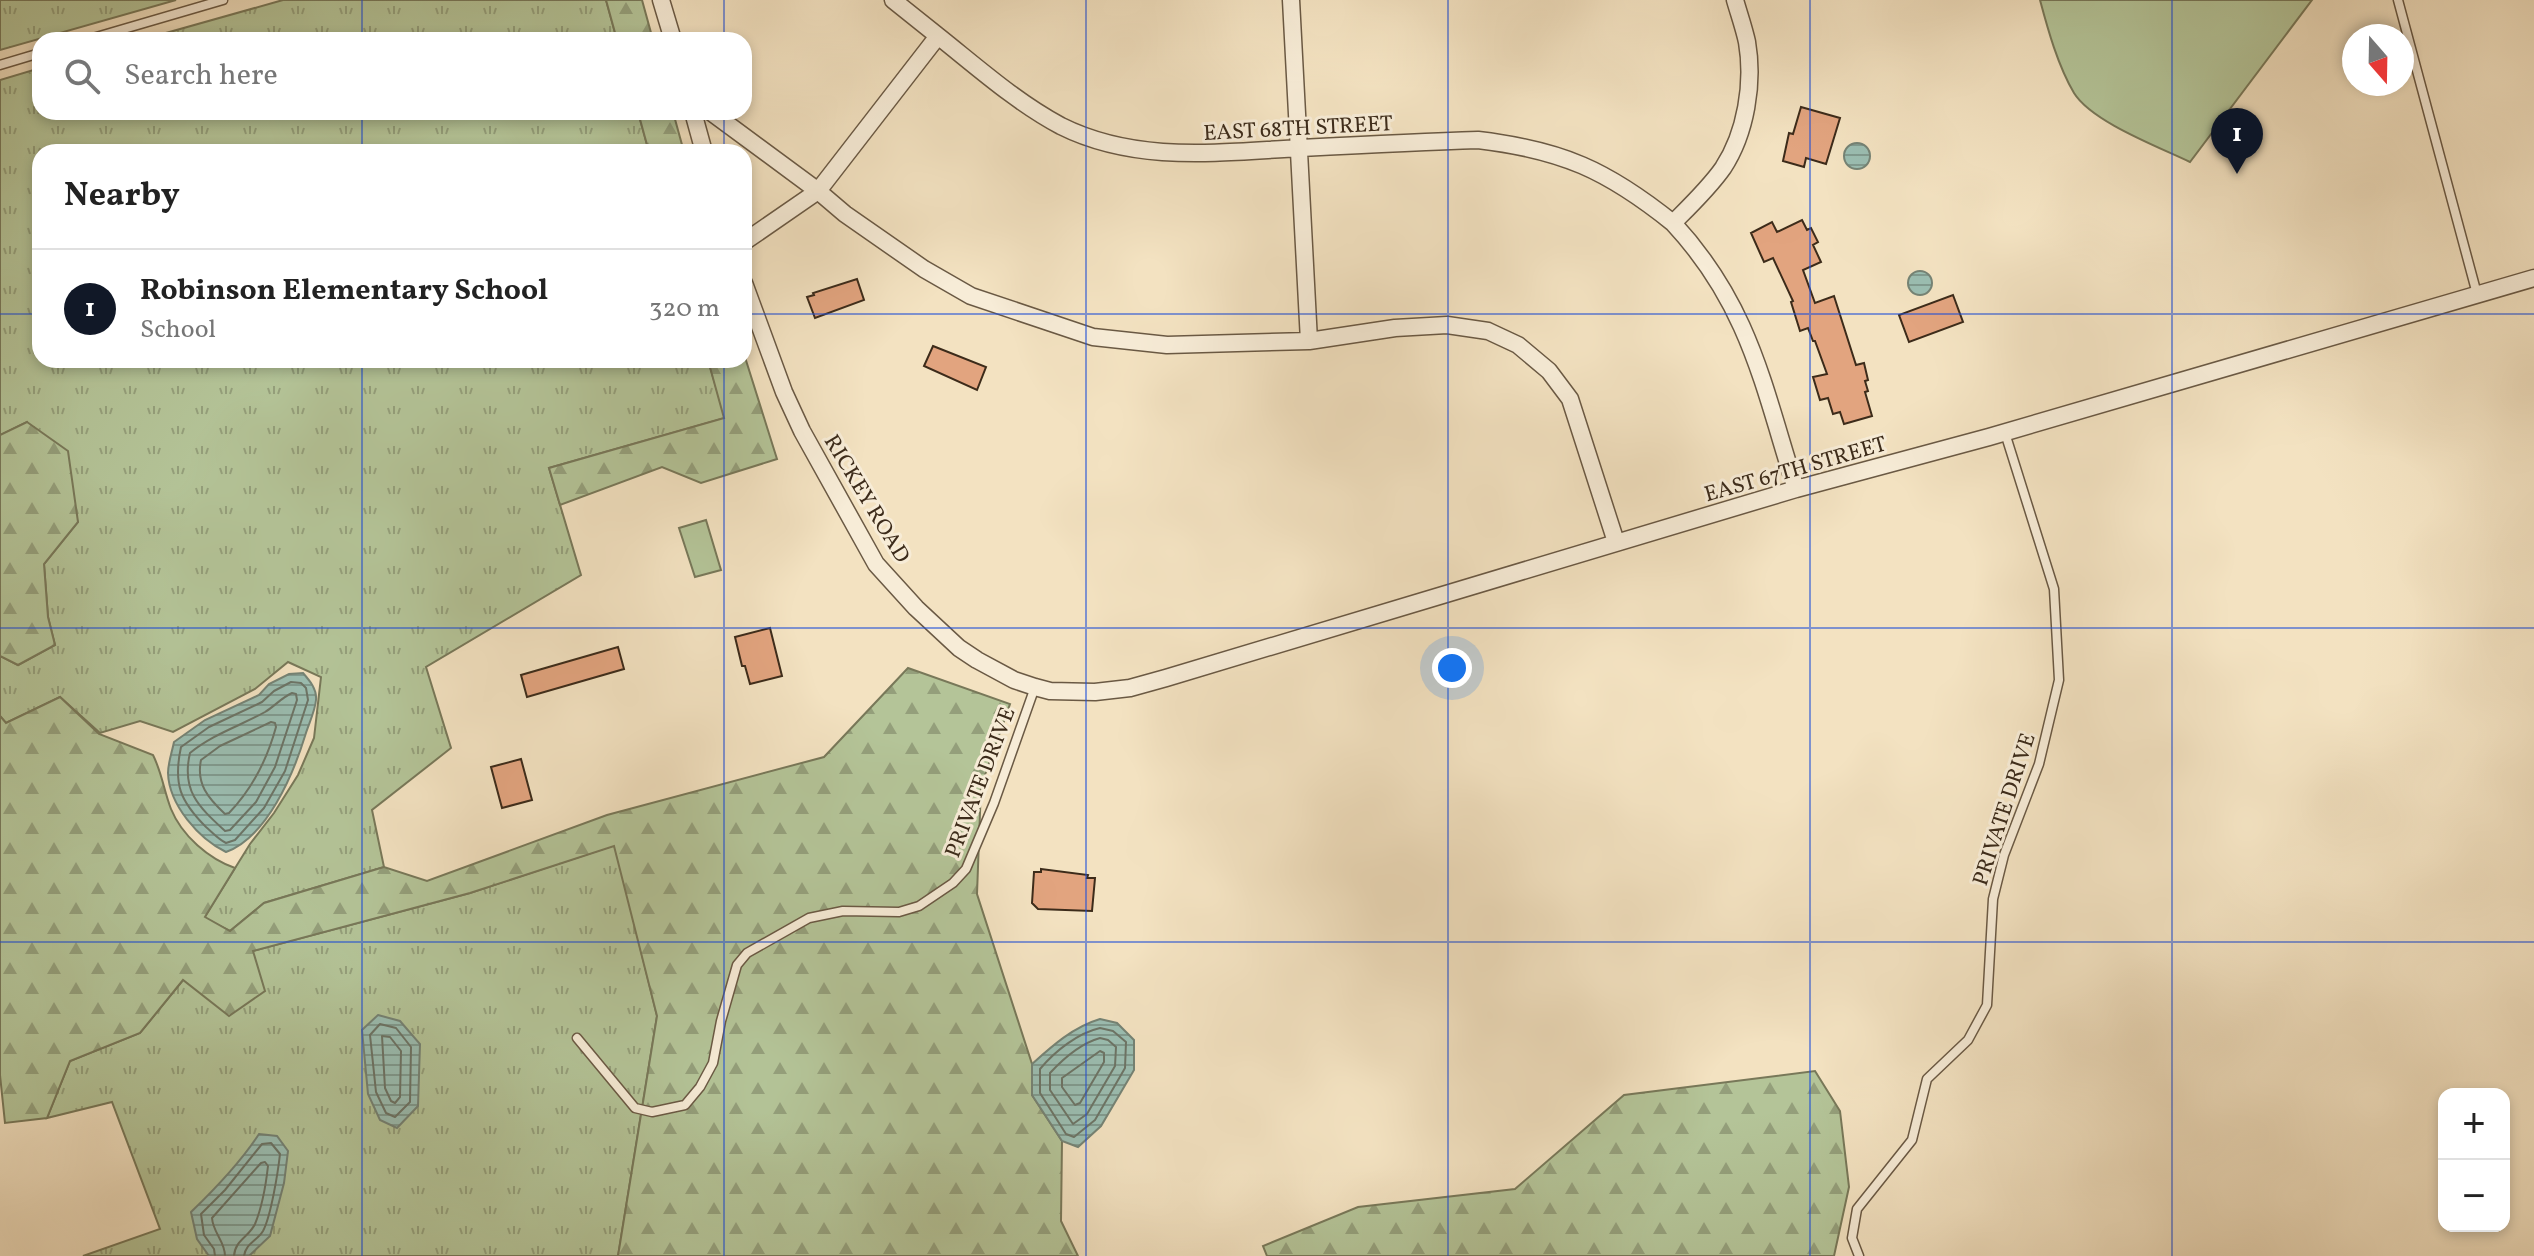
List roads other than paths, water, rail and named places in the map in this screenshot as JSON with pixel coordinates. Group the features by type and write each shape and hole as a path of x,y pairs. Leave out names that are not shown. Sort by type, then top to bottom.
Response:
{"street":[{"path":"661,0 671,32"},
{"name":"EAST 68TH STREET","path":"893,0 1046,117 1103,142 1126,148 1177,155 1478,140 1524,146 1571,160 1607,176 1640,196 1673,223 1713,272 1745,331 1796,489"},
{"path":"1291,0 1309,341"},
{"path":"1673,223 1697,200 1723,167 1738,137 1749,91 1747,43 1735,0"},
{"path":"752,236 818,191 938,36"},
{"path":"695,120 702,144"},
{"path":"722,120 845,214 971,296 1093,337 1167,345 1309,341 1395,328 1447,325 1488,331 1518,345 1549,371 1570,399 1616,542"},
{"name":"EAST 67TH STREET","path":"1068,693 1130,688 1166,678 1796,489 2005,433 2534,278"},
{"name":"RICKEY ROAD","path":"752,305 802,431 876,564 916,608 959,648 995,670 1035,687 1068,693"}],"lane":[{"path":"113,32 223,0"},
{"path":"2398,0 2477,295"},
{"path":"0,65 32,55"},
{"name":"PRIVATE DRIVE","path":"1859,1256 1852,1238 1857,1209 1912,1140 1927,1079 1968,1040 1987,1005 1993,899 2004,855 2039,764 2059,680 2054,589 2005,433"},
{"name":"PRIVATE DRIVE","path":"577,1038 635,1108 652,1112 685,1105 700,1087 713,1063 737,965 747,953 809,918 843,911 899,912 919,906 953,883 966,869 994,803 1035,687"}],"water":[{"path":"1857,143 1866,147 1870,156 1866,165 1857,169 1848,165 1844,156 1848,147"},
{"path":"1920,271 1928,275 1932,283 1928,291 1920,295 1912,291 1908,283 1912,275"},
{"path":"303,673 314,689 316,700 286,786 254,833 226,852 196,830 174,797 168,773 174,742 205,720 259,695 269,684 289,674"},
{"path":"378,1015 400,1021 420,1044 418,1106 397,1128 380,1120 368,1094 362,1030"},
{"path":"1100,1019 1117,1023 1134,1040 1134,1070 1101,1126 1078,1147 1062,1141 1032,1095 1032,1064 1072,1032"},
{"path":"259,1134 277,1136 288,1151 284,1183 270,1236 249,1256 209,1256 197,1239 191,1212 227,1175"}],"place":[{"name":"Robinson Elementary School","path":"2237,174"}]}
